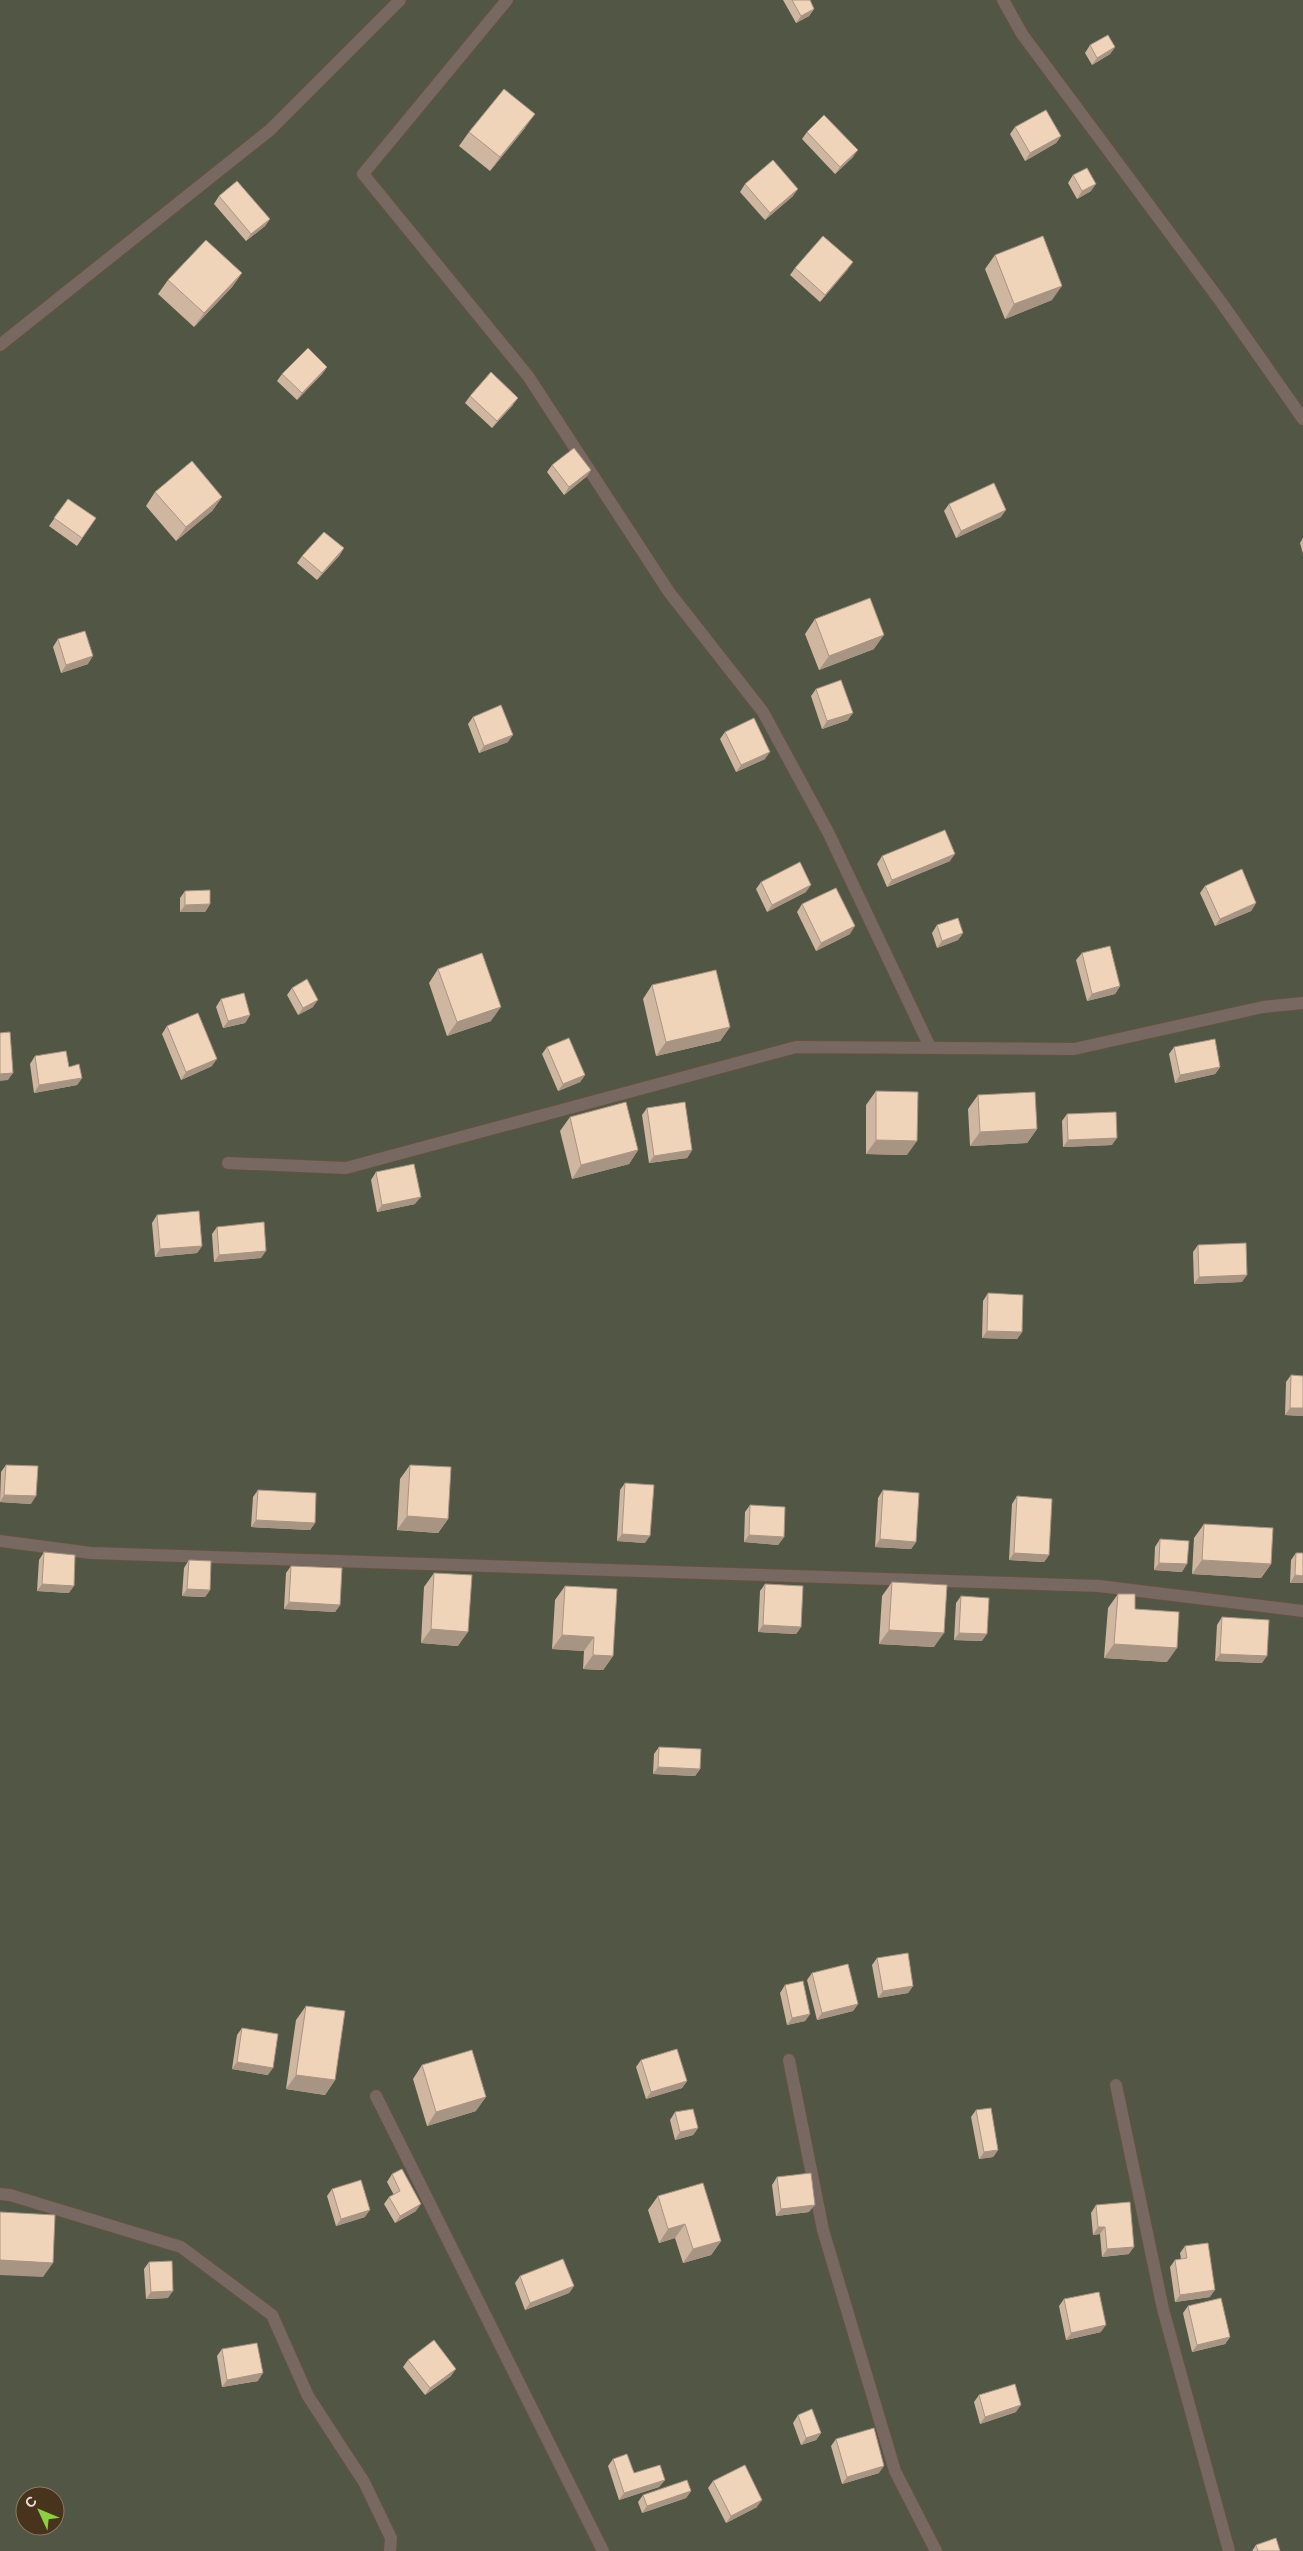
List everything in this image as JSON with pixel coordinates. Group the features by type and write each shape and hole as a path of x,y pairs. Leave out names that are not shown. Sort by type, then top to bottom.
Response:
{"lane":[{"path":"0,345 270,130 400,0"},
{"path":"507,0 363,174 528,376 669,592 763,712 828,832 930,1047"},
{"path":"1003,0 1022,34 1221,302 1303,419"},
{"path":"228,1163 346,1168 796,1047 1074,1049 1262,1007 1303,1003"},
{"path":"0,1541 91,1553 1099,1586 1303,1611"},
{"path":"789,2060 828,2248 896,2471 936,2551"},
{"path":"1116,2085 1163,2309 1229,2551"},
{"path":"376,2096 603,2551"},
{"path":"0,2194 10,2195 181,2247 272,2315 308,2396 364,2482 391,2538 390,2551"}],"green space":[{"path":"0,0 1303,0 1303,2551 0,2551"}],"building":[{"path":"792,0 810,0 814,9 801,16"},
{"path":"1108,35 1115,47 1097,58 1090,45"},
{"path":"504,89 535,114 500,157 469,132"},
{"path":"1046,110 1061,136 1030,153 1015,127"},
{"path":"824,115 858,150 840,167 807,132"},
{"path":"773,160 798,189 770,213 745,184"},
{"path":"1087,168 1096,184 1082,191 1073,175"},
{"path":"237,181 270,219 251,234 219,196"},
{"path":"823,236 853,262 825,295 795,268"},
{"path":"1043,236 1062,286 1014,304 995,255"},
{"path":"206,240 242,273 204,313 168,280"},
{"path":"308,348 327,367 302,393 282,374"},
{"path":"491,372 518,398 497,421 470,396"},
{"path":"574,448 591,470 569,487 552,465"},
{"path":"192,461 222,497 186,527 155,492"},
{"path":"994,483 1006,510 961,531 949,504"},
{"path":"68,499 96,518 82,538 54,518"},
{"path":"324,532 344,548 322,573 302,556"},
{"path":"870,598 884,635 829,656 815,619"},
{"path":"85,631 93,656 66,665 58,639"},
{"path":"841,680 853,713 827,721 816,689"},
{"path":"501,705 513,735 484,746 473,717"},
{"path":"754,718 770,752 741,765 725,732"},
{"path":"945,830 955,854 892,880 882,856"},
{"path":"800,862 811,885 772,905 761,882"},
{"path":"1242,869 1256,903 1220,919 1205,886"},
{"path":"836,888 855,926 821,943 802,904"},
{"path":"210,890 210,904 185,905 185,891"},
{"path":"958,918 963,933 942,941 937,925"},
{"path":"1110,946 1120,986 1092,994 1082,953"},
{"path":"482,953 501,1007 457,1022 438,969"},
{"path":"716,970 730,1027 666,1042 652,985"},
{"path":"307,979 318,1000 303,1008 292,988"},
{"path":"244,993 250,1015 228,1021 221,999"},
{"path":"198,1013 217,1059 186,1072 167,1026"},
{"path":"10,1032 13,1073 0,1074 0,1033"},
{"path":"569,1038 585,1075 563,1084 547,1047"},
{"path":"1215,1039 1220,1067 1180,1075 1174,1047"},
{"path":"66,1051 69,1067 79,1064 82,1078 39,1085 35,1056"},
{"path":"876,1091 918,1092 917,1141 876,1140"},
{"path":"1035,1092 1037,1129 980,1132 978,1095"},
{"path":"626,1102 638,1150 581,1165 570,1117"},
{"path":"685,1102 692,1150 654,1156 647,1108"},
{"path":"1116,1112 1117,1138 1068,1140 1067,1114"},
{"path":"414,1164 421,1197 382,1205 376,1172"},
{"path":"199,1211 202,1246 160,1249 157,1215"},
{"path":"264,1222 266,1251 219,1255 217,1227"},
{"path":"1246,1243 1247,1275 1199,1277 1198,1245"},
{"path":"988,1293 1023,1295 1022,1332 987,1331"},
{"path":"1291,1375 1303,1376 1303,1408 1290,1408"},
{"path":"6,1465 38,1466 36,1496 4,1495"},
{"path":"410,1465 451,1467 448,1519 407,1516"},
{"path":"625,1483 654,1485 650,1536 622,1534"},
{"path":"258,1490 316,1493 315,1523 256,1520"},
{"path":"883,1490 919,1493 916,1542 880,1539"},
{"path":"1017,1496 1052,1499 1049,1555 1014,1553"},
{"path":"750,1505 785,1507 784,1537 749,1535"},
{"path":"1204,1524 1273,1528 1271,1564 1202,1560"},
{"path":"1160,1539 1189,1541 1187,1564 1159,1563"},
{"path":"44,1552 75,1555 74,1586 42,1584"},
{"path":"1296,1553 1303,1553 1303,1576 1295,1575"},
{"path":"189,1560 211,1561 210,1590 187,1589"},
{"path":"291,1566 342,1568 340,1605 289,1602"},
{"path":"434,1573 472,1575 468,1632 431,1629"},
{"path":"892,1582 947,1585 944,1633 889,1630"},
{"path":"765,1584 803,1586 801,1627 763,1625"},
{"path":"565,1586 617,1589 613,1656 593,1655 594,1637 562,1635"},
{"path":"1118,1594 1135,1594 1135,1609 1179,1612 1177,1648 1114,1644"},
{"path":"961,1596 989,1598 987,1634 959,1633"},
{"path":"1222,1617 1269,1620 1267,1656 1220,1654"},
{"path":"659,1747 701,1749 700,1769 658,1767"},
{"path":"908,1953 913,1986 883,1991 877,1958"},
{"path":"848,1964 858,2004 822,2013 812,1973"},
{"path":"803,1981 810,2014 792,2018 785,1985"},
{"path":"306,2006 345,2011 335,2080 296,2075"},
{"path":"242,2028 278,2034 273,2068 237,2062"},
{"path":"677,2049 687,2081 651,2092 641,2060"},
{"path":"472,2050 486,2097 436,2112 422,2065"},
{"path":"991,2108 998,2150 984,2152 976,2110"},
{"path":"693,2109 698,2128 680,2132 675,2112"},
{"path":"402,2169 421,2204 400,2216 389,2197 400,2191 392,2174"},
{"path":"811,2173 815,2205 781,2209 777,2177"},
{"path":"361,2180 370,2210 341,2219 332,2189"},
{"path":"703,2183 721,2241 693,2249 685,2224 668,2229 658,2196"},
{"path":"1130,2202 1134,2247 1107,2249 1105,2227 1098,2227 1096,2205"},
{"path":"0,2212 55,2215 53,2263 0,2260"},
{"path":"1208,2243 1215,2290 1180,2295 1175,2260 1187,2258 1185,2246"},
{"path":"563,2259 574,2286 530,2303 520,2276"},
{"path":"172,2261 173,2291 151,2292 149,2262"},
{"path":"1099,2292 1106,2325 1071,2333 1064,2299"},
{"path":"1221,2298 1230,2337 1197,2345 1188,2306"},
{"path":"434,2340 456,2369 430,2388 408,2360"},
{"path":"257,2343 263,2373 227,2380 222,2349"},
{"path":"1015,2384 1021,2405 985,2417 979,2395"},
{"path":"812,2409 821,2433 806,2438 798,2415"},
{"path":"874,2428 884,2466 847,2477 836,2439"},
{"path":"627,2454 634,2473 660,2465 665,2480 624,2493 613,2459"},
{"path":"745,2465 762,2500 731,2516 713,2481"},
{"path":"687,2480 691,2491 647,2506 643,2495"},
{"path":"1276,2538 1280,2551 1258,2551 1256,2545"}]}
